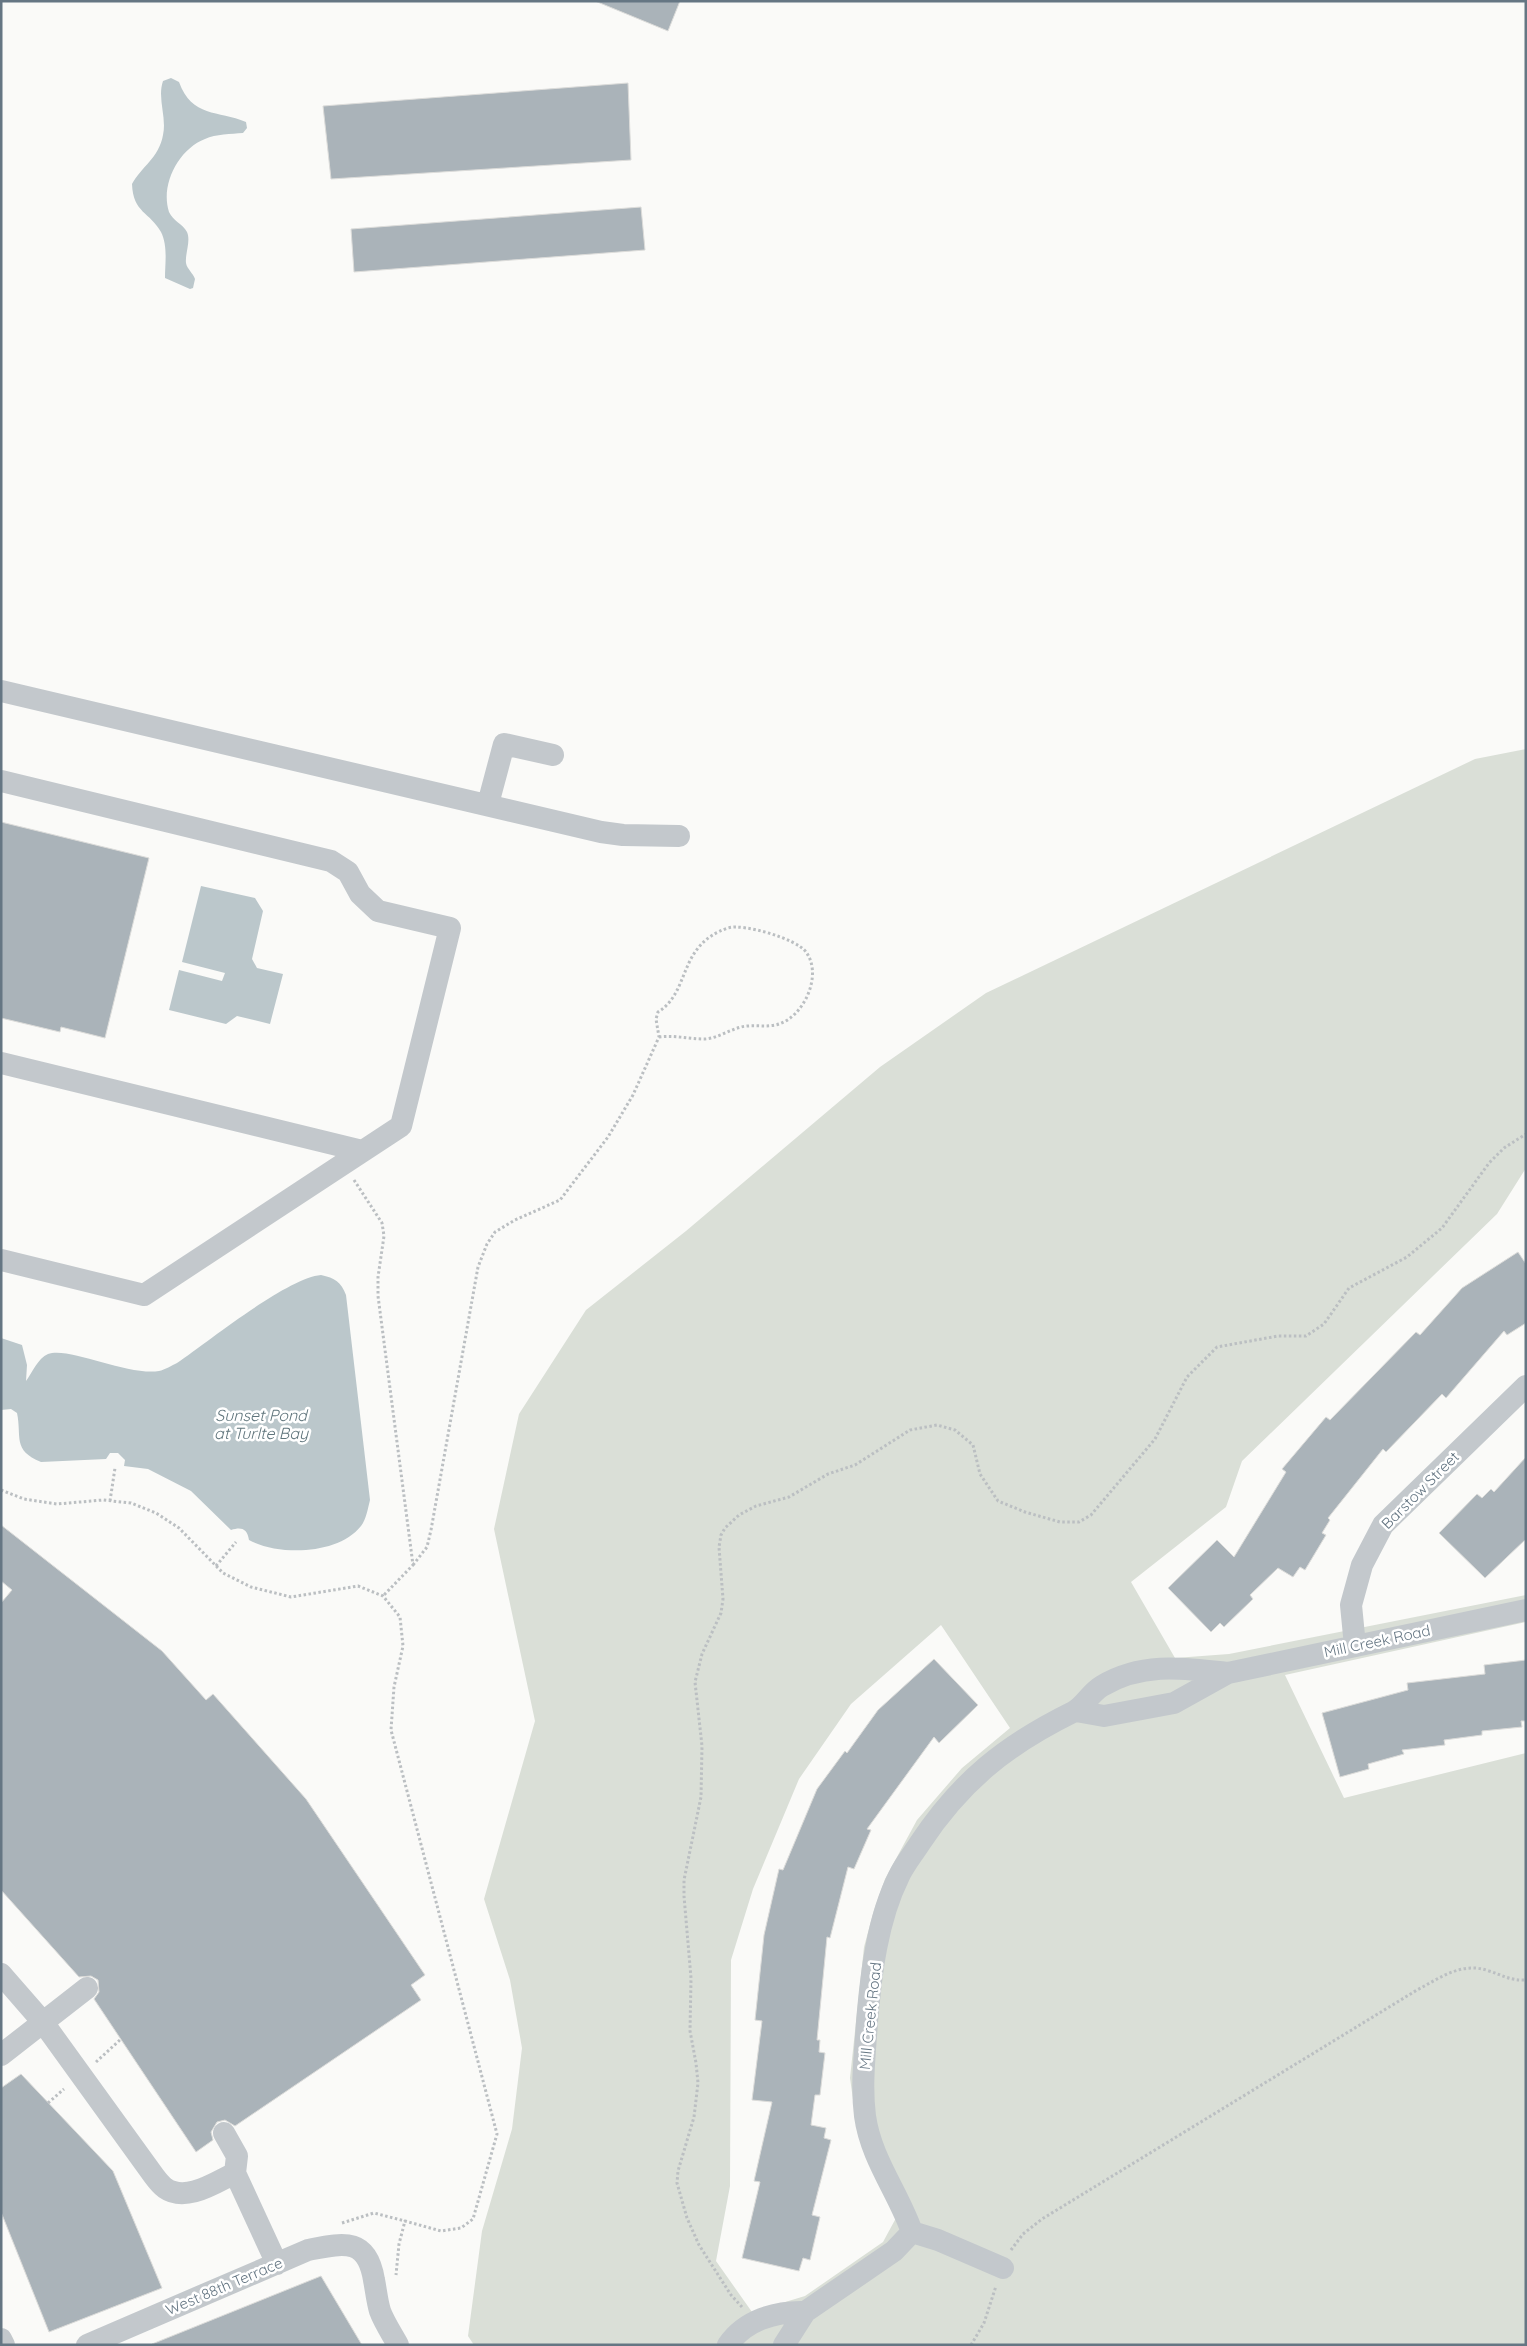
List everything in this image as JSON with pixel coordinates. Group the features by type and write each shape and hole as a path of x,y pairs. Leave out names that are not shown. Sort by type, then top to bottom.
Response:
{"street":[{"path":"1,690 601,832 623,835 679,836"},
{"path":"488,804 504,744 553,755"},
{"path":"1,781 331,861 348,872 360,894 378,911 450,928 402,1126 144,1295 1,1260"},
{"path":"1,1063 354,1157"},
{"name":"Barstow Street","path":"1355,1646 1351,1605 1362,1565 1383,1525 1526,1386"},
{"name":"Mill Creek Road","path":"1076,1711 1104,1716 1174,1703 1228,1673 1526,1610"},
{"name":"Mill Creek Road","path":"912,2232 907,2217 873,2151 865,2117 863,2084 870,1990 882,1924 898,1876 952,1799 992,1761 1043,1726 1076,1711 1094,1690 1118,1677 1170,1667 1228,1673"},
{"path":"1,1974 42,2021 154,2176 165,2188 179,2193 199,2191 235,2173"},
{"path":"1,2055 42,2021 87,1988"},
{"path":"224,2133 237,2156 235,2173 277,2264"},
{"path":"784,2345 805,2312 894,2251 912,2232 938,2240 1003,2268"},
{"name":"West 88th Terrace","path":"87,2345 308,2250 339,2244 352,2245 362,2251 370,2260 380,2311 398,2345"},
{"path":"728,2345 733,2338 755,2322 789,2312 805,2312"},
{"path":"1,2339 4,2345"}],"path":[{"path":"382,1596 413,1565 427,1547 475,1286 484,1249 495,1232 515,1220 560,1200 618,1121 633,1095 660,1037 656,1019 658,1012 671,1002 692,956 700,945 728,928 740,927 787,940 805,950 811,961 812,977 807,996 793,1017 778,1025 742,1027 705,1039 671,1035 660,1037"},
{"path":"755,2322 731,2296 699,2245 687,2218 677,2183 678,2171 694,2117 698,2083 690,2031 690,1968 684,1896 684,1880 701,1797 702,1746 695,1682 702,1654 721,1612 723,1599 719,1547 725,1528 739,1515 756,1506 789,1496 828,1474 855,1465 910,1430 937,1425 955,1430 973,1445 980,1474 998,1501 1025,1512 1060,1522 1080,1522 1091,1515 1147,1449 1187,1377 1218,1347 1278,1336 1306,1336 1324,1324 1349,1288 1407,1257 1432,1238 1455,1212 1489,1163 1504,1148 1526,1134"},
{"path":"354,1157 382,1223 384,1236 378,1277 378,1296 413,1565"},
{"path":"110,1501 115,1468"},
{"path":"1,1490 24,1499 57,1504 110,1501 131,1503 156,1513 179,1528 223,1573 251,1588 291,1597 358,1586 382,1596 400,1617 403,1646 394,1686 391,1730 497,2134 474,2219 461,2228 442,2231 374,2213 340,2223"},
{"path":"216,1566 236,1542"},
{"path":"1042,2219 1366,2020 1459,1968 1488,1970 1516,1981 1526,1980"},
{"path":"398,2282 396,2273 398,2254 405,2221"}],"shaded area":[{"path":"1526,749 1526,1168 1497,1214 1242,1461 1226,1507 1131,1582 1175,1658 1229,1654 1526,1595 1526,1622 1285,1675 1344,1798 1526,1753 1526,2345 474,2345 468,2336 482,2231 512,2129 522,2048 510,1980 484,1899 535,1721 494,1529 519,1414 586,1310 686,1231 880,1067 986,993 1475,759","holes":["941,1625 1010,1728 962,1768 917,1820 885,1879 864,1947 850,2078 858,2135 896,2218 883,2242 805,2296 752,2312 716,2261 730,2186 731,1960 753,1889 799,1779 851,1704"]}],"water":[{"path":"171,78 179,82 184,94 191,102 207,111 246,122 247,128 243,133 214,136 196,144 180,159 170,179 167,190 169,212 185,229 188,236 186,263 195,279 193,288 190,289 165,278 166,255 163,237 157,225 135,201 132,184 154,156 161,143 164,122 161,88 163,81"},
{"path":"201,886 255,898 263,911 252,959 257,968 283,974 270,1024 237,1016 226,1024 169,1010 179,970 222,981 225,973 182,962"},
{"name":"Sunset Pond at Turlte Bay","path":"321,1275 337,1281 346,1295 370,1500 366,1517 361,1526 351,1536 338,1543 308,1550 276,1549 261,1545 249,1540 247,1533 243,1529 231,1530 191,1491 148,1469 124,1466 125,1460 118,1453 110,1453 106,1459 41,1462 26,1453 22,1448 17,1413 11,1409 1,1410 1,1338 22,1345 27,1365 26,1381 44,1356 57,1353 84,1357 131,1369 159,1371 177,1363 269,1298 306,1279"}],"building":[{"path":"595,1 680,1 668,31"},
{"path":"628,83 631,160 331,179 323,106"},
{"path":"641,207 645,250 354,272 351,229"},
{"path":"1,822 149,858 105,1038 61,1027 60,1032 1,1018"},
{"path":"1518,1252 1526,1264 1526,1323 1507,1335 1504,1331 1446,1398 1442,1394 1386,1452 1383,1449 1328,1518 1330,1520 1322,1533 1326,1535 1305,1570 1300,1567 1293,1577 1278,1568 1250,1595 1253,1599 1224,1627 1220,1623 1211,1632 1168,1588 1217,1540 1234,1557 1286,1472 1282,1469 1326,1417 1330,1420 1416,1332 1420,1335 1462,1288"},
{"path":"1526,1457 1526,1539 1485,1578 1439,1533 1477,1494 1482,1498 1491,1489 1494,1492"},
{"path":"1,1525 162,1651 206,1700 213,1694 306,1799 425,1975 411,1985 421,2000 235,2126 225,2120 217,2122 211,2132 213,2140 196,2152 94,1999 99,1992 98,1980 91,1976 79,1977 1,1890 1,1603 12,1590 1,1581"},
{"path":"934,1659 978,1705 939,1743 934,1737 867,1829 871,1830 854,1869 848,1867 830,1938 827,1937 817,2040 820,2040 819,2052 825,2053 820,2095 815,2095 811,2125 826,2128 824,2138 831,2140 812,2215 820,2217 810,2260 803,2258 799,2271 742,2258 760,2182 754,2181 772,2102 752,2100 762,2021 755,2020 764,1935 779,1869 783,1870 817,1789 845,1751 847,1753 878,1710"},
{"path":"1526,1660 1526,1721 1521,1721 1522,1727 1482,1731 1482,1735 1444,1740 1445,1745 1402,1750 1404,1754 1368,1764 1369,1769 1340,1777 1322,1713 1408,1690 1407,1683 1485,1674 1484,1665"},
{"path":"21,2074 113,2171 162,2288 49,2332 1,2212 1,2088"},
{"path":"321,2276 362,2345 152,2345 152,2344"}]}
